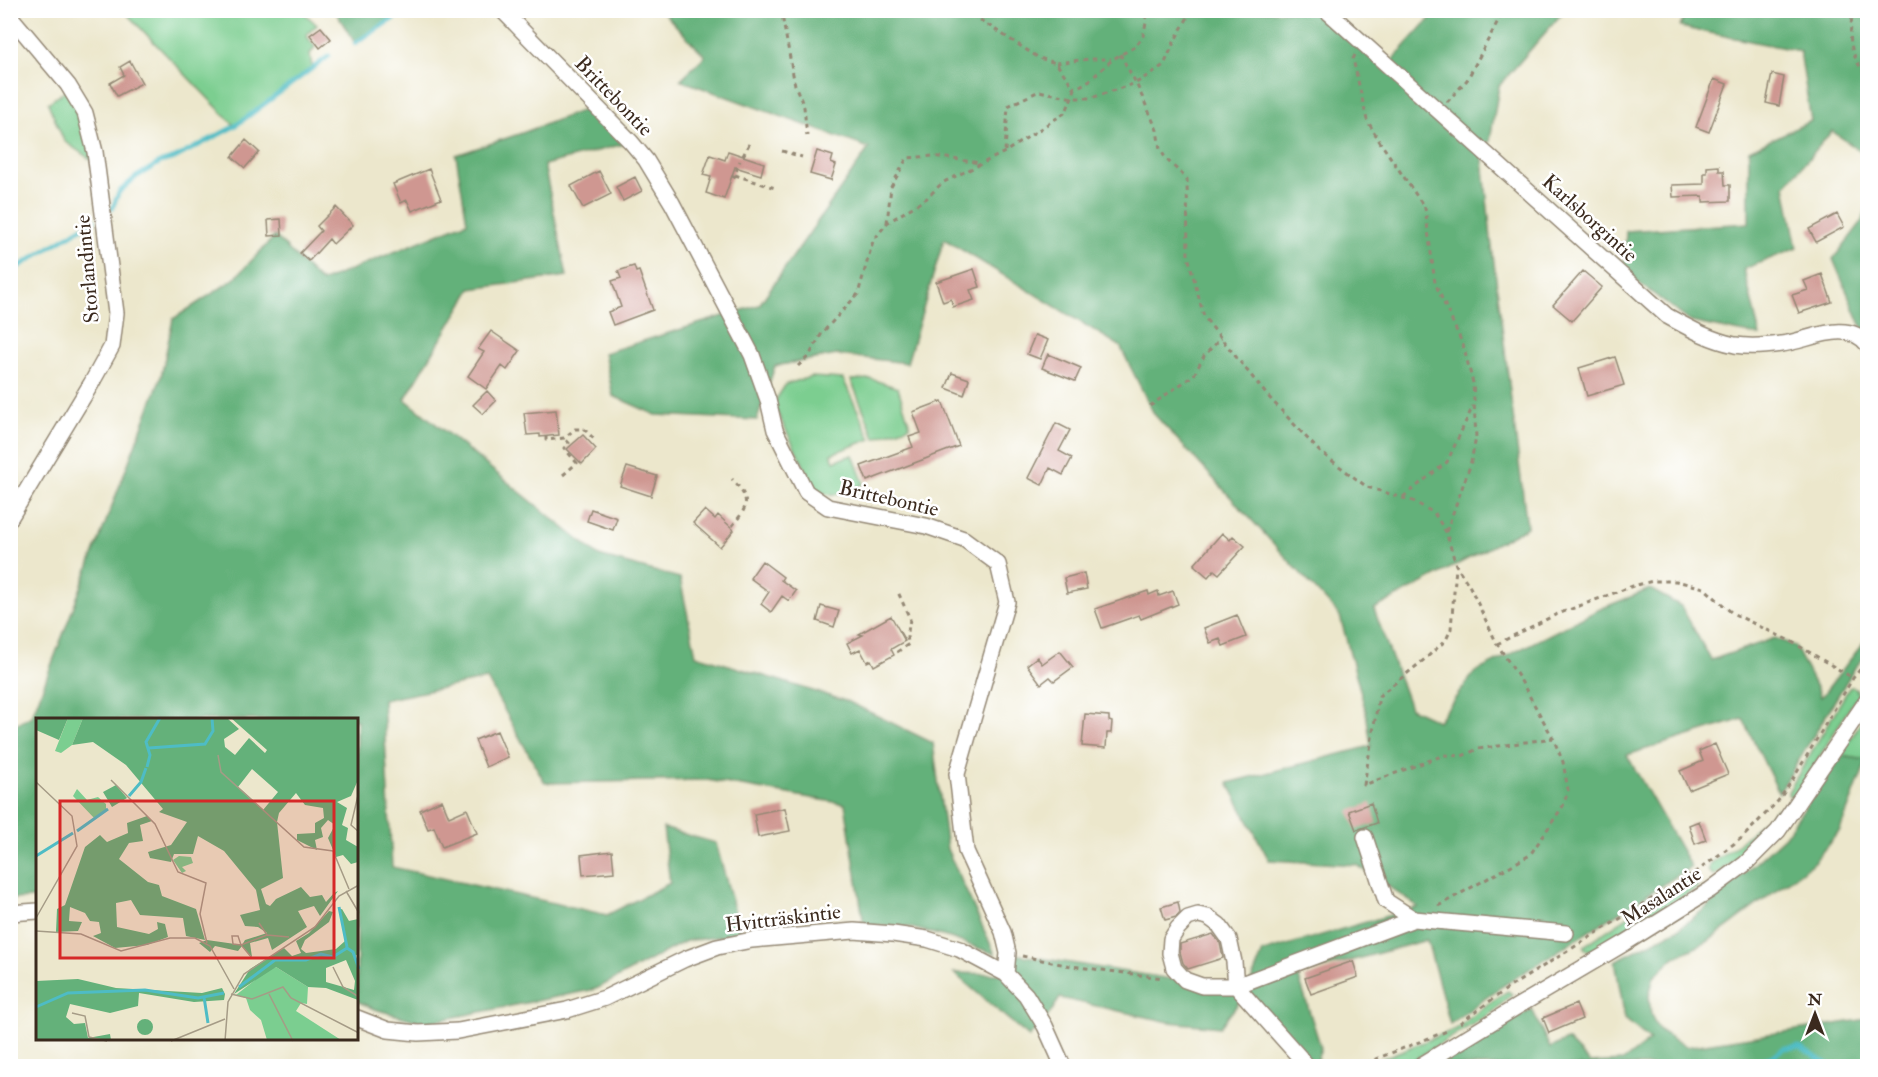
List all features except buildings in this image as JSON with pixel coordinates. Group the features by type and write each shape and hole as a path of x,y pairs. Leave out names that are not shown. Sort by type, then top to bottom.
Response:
{"street":[{"name":"Brittebontie","path":"502,10 646,160 672,203 752,355 768,400 775,429 806,492 828,507 926,526 964,539 998,564 1007,602 957,774 966,851 1003,932 1008,953 1006,974"},
{"name":"Karlsborgintie","path":"1326,10 1667,316 1703,336 1736,345 1782,344 1833,332 1851,333 1868,345"},
{"name":"Storlandintie","path":"10,16 68,85 85,113 95,152 116,313 112,346 10,518"},
{"name":"Masalantie","path":"1420,1066 1625,943 1710,890 1744,864 1778,831 1868,699"},
{"path":"1365,837 1386,901 1414,919"},
{"path":"10,913 36,911"},
{"path":"1306,1066 1236,986 1229,939 1219,926 1208,917 1198,915 1188,918 1171,939 1170,953 1174,968 1185,980 1202,986 1236,986 1414,919 1566,933"},
{"name":"Hvitträskintie","path":"358,1018 388,1030 418,1033 458,1031 567,1010 605,998 685,959 717,947 752,940 854,931 927,939 959,949 1006,974 1026,995 1045,1026 1063,1066"}],"path":[{"path":"781,10 795,85 804,107 807,136"},
{"path":"965,10 1039,58 1056,63 1113,59"},
{"path":"798,366 809,356 822,333 858,294 873,241 887,223 927,198 942,183 1005,152 1066,112 1076,89 1090,80 1113,59 1136,46 1143,36 1146,10"},
{"path":"1005,152 1008,106 1039,91 1073,98 1091,98 1136,83 1164,66 1192,10"},
{"path":"1439,111 1467,80 1499,19 1509,10"},
{"path":"1852,10 1849,39 1856,63 1868,79"},
{"path":"1359,40 1353,59 1367,120 1425,208 1435,283 1463,345 1473,383 1476,438 1470,466 1446,532"},
{"path":"1120,54 1158,130 1160,149 1166,159 1187,179 1188,256 1204,317 1266,394 1319,451 1367,487 1403,497 1434,513 1446,532 1456,565 1470,587 1497,644 1553,738 1563,762 1568,790 1563,806 1530,855 1414,919"},
{"path":"1056,63 1076,89"},
{"path":"743,156 748,144"},
{"path":"782,151 802,157"},
{"path":"887,223 891,187 907,158 933,156 982,164"},
{"path":"740,161 733,176 775,188"},
{"path":"746,178 749,171"},
{"path":"1150,406 1194,375 1204,356 1221,338"},
{"path":"1403,497 1447,462 1474,403"},
{"path":"546,436 546,440 564,438 575,429 584,429 594,439"},
{"path":"563,475 577,463 564,448 569,443 564,438"},
{"path":"732,479 741,488 746,499 745,511 732,526"},
{"path":"1456,565 1451,629 1446,640 1379,696 1364,785 1444,755 1462,756 1478,749 1553,738"},
{"path":"1497,644 1555,615 1633,586 1653,581 1676,581 1704,588 1732,613 1792,642 1853,678"},
{"path":"897,652 909,644 907,638 910,619 898,592"},
{"path":"1459,1023 1508,988 1700,869 1743,837 1783,794 1853,678 1868,660"},
{"path":"1008,953 1071,966 1185,980"},
{"path":"1358,1066 1451,1029"}],"green space":[{"path":"124,11 302,11 317,25 306,35 315,47 310,54 312,67 235,126"},
{"path":"335,11 407,11 355,43"},
{"path":"662,11 1330,11 1389,64 1437,11 1564,11 1499,86 1490,141 1482,149 1527,527 1374,609 1410,708 1438,721 1475,672 1600,609 1650,589 1681,606 1711,660 1775,638 1795,646 1821,697 1867,638 1867,654 1854,669 1779,793 1743,719 1627,755 1691,867 1501,987 1450,1024 1427,940 1298,975 1321,1048 1315,1066 1248,991 1220,1027 1169,1022 1060,998 1049,1015 1029,1037 954,973 1005,974 1008,953 1247,991 1263,952 1418,907 1357,865 1269,860 1228,783 1371,746 1366,712 1340,616 1154,414 1120,346 944,239 907,363 837,355 775,366 757,420 656,415 613,396 604,353 759,305 869,148 680,80 705,56"},
{"path":"1687,11 1867,11 1867,156 1832,131 1785,186 1797,248 1744,269 1760,336 1691,322 1624,272 1626,231 1749,223 1749,150 1811,121 1800,51 1680,27"},
{"path":"68,89 81,110 93,161 64,141 48,103"},
{"path":"594,106 631,142 544,165 567,276 471,289 405,399 599,556 680,578 696,655 849,702 933,743 947,849 995,954 950,938 908,927 864,925 845,804 707,780 545,783 487,679 383,700 392,867 607,915 670,883 663,828 716,843 741,934 686,941 596,989 425,1023 374,1009 358,1001 358,718 36,718 36,898 11,899 11,727 32,716 161,377 173,319 233,280 275,236 321,282 467,222 456,155"},
{"path":"1867,206 1867,339 1833,259 1861,223"},
{"path":"811,377 843,379 871,439 831,454 834,461 853,455 864,484 839,494 827,494 815,488 773,404 786,384"},
{"path":"871,379 898,388 910,426 875,438 851,380"},
{"path":"1851,687 1856,688 1858,694 1796,795 1788,795 1788,792"},
{"path":"1867,712 1867,760 1840,756"},
{"path":"1840,756 1867,760 1840,830 1813,863 1707,942 1675,957 1654,977 1649,995 1651,1015 1659,1030 1686,1047 1867,1019 1867,1066 1436,1066 1532,1009 1550,1048 1567,1040 1590,1063 1623,1061 1650,1040 1625,1019 1615,961 1678,929 1706,908 1785,836"},
{"path":"1776,809 1780,812 1759,839 1715,875 1711,874 1708,870 1710,864 1736,846"},
{"path":"1689,876 1697,880 1697,888 1599,948 1587,950 1584,948 1584,946"},
{"path":"1508,991 1512,994 1493,1012 1404,1066 1363,1066 1456,1029"}],"waterway":[{"path":"355,43 407,10"},
{"path":"112,209 119,192 136,177 161,162 175,158 235,126 329,56"},
{"path":"10,272 94,220"},
{"path":"1740,1066 1771,1057 1784,1048 1800,1047 1830,1066"}]}
